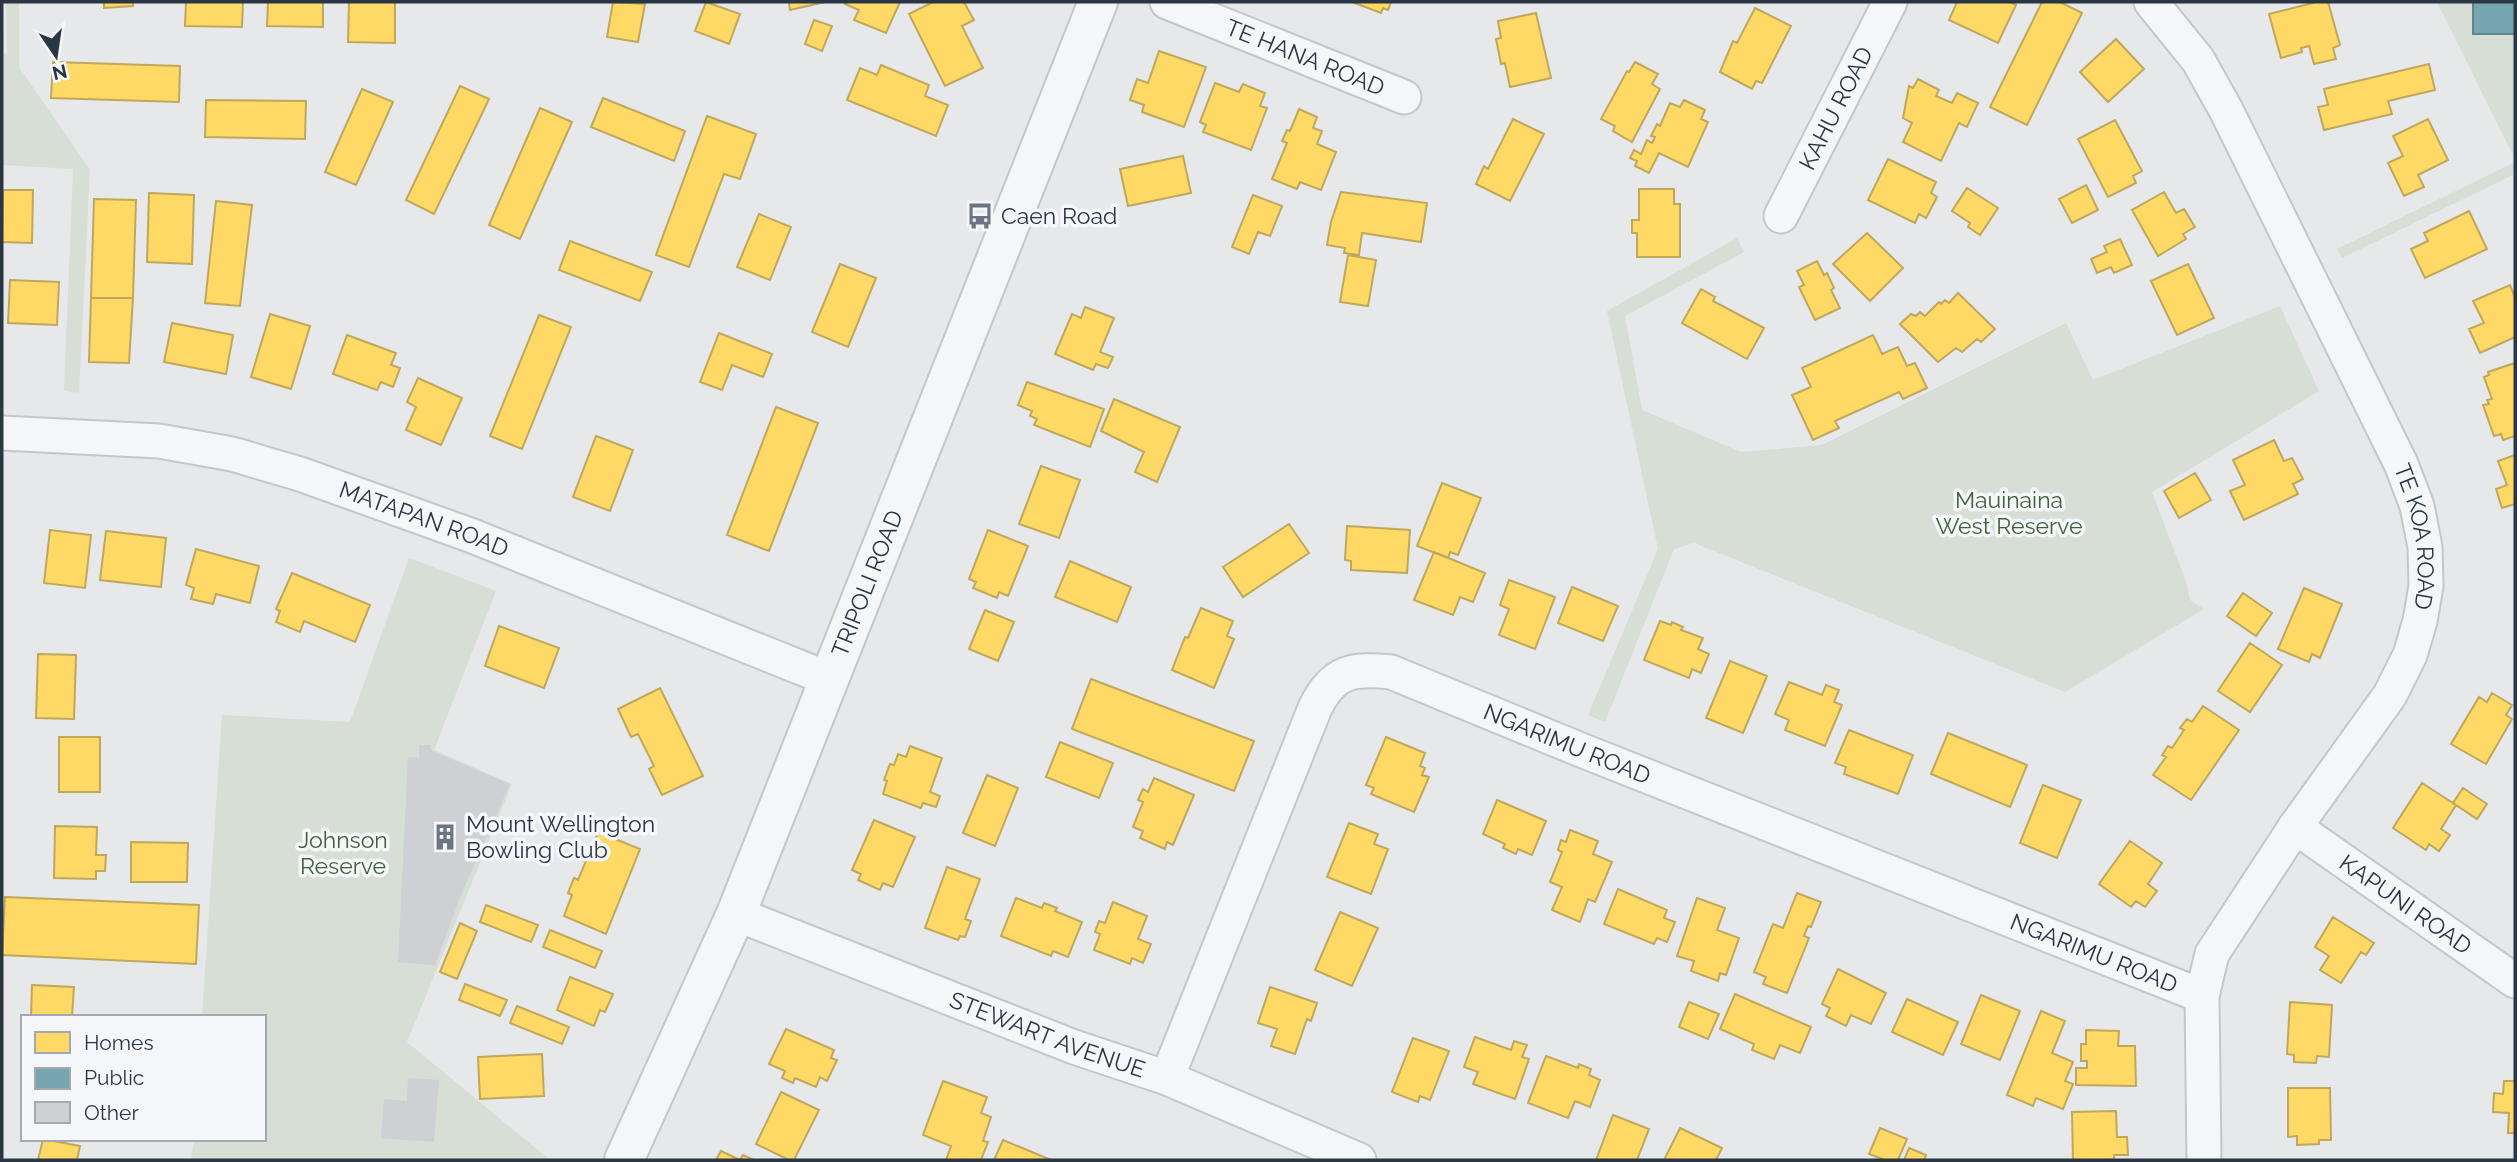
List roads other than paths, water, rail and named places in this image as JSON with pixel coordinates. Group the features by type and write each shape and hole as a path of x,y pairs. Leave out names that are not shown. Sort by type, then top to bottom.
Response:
{"street":[{"name":"TRIPOLI ROAD","path":"624,1160 736,914 1098,2"},
{"name":"TE HANA ROAD","path":"1167,2 1404,97"},
{"name":"KAHU ROAD","path":"1782,216 1890,2"},
{"name":"TE KOA ROAD","path":"2151,2 2198,60 2225,110 2400,464 2417,506 2425,547 2426,586 2410,655 2390,695 2295,827 2212,954 2202,996 2204,1160"},
{"name":"MATAPAN ROAD","path":"2,433 159,441 232,454 300,474 483,540 829,679"},
{"name":"NGARIMU ROAD","path":"1167,1078 1315,708 1325,688 1345,674 1368,670 1391,672 2202,996"},
{"name":"KAPUNI ROAD","path":"2295,827 2515,981"},
{"name":"STEWART AVENUE","path":"736,914 1050,1038 1167,1078 1359,1160"}],"place":[{"name":"Caen Road","path":"980,216"},
{"name":"Mount Wellington Bowling Club","path":"445,837"}],"park label":[{"name":"Mauinaina West Reserve","path":"2009,513"},
{"name":"Johnson Reserve","path":"343,853"}]}
